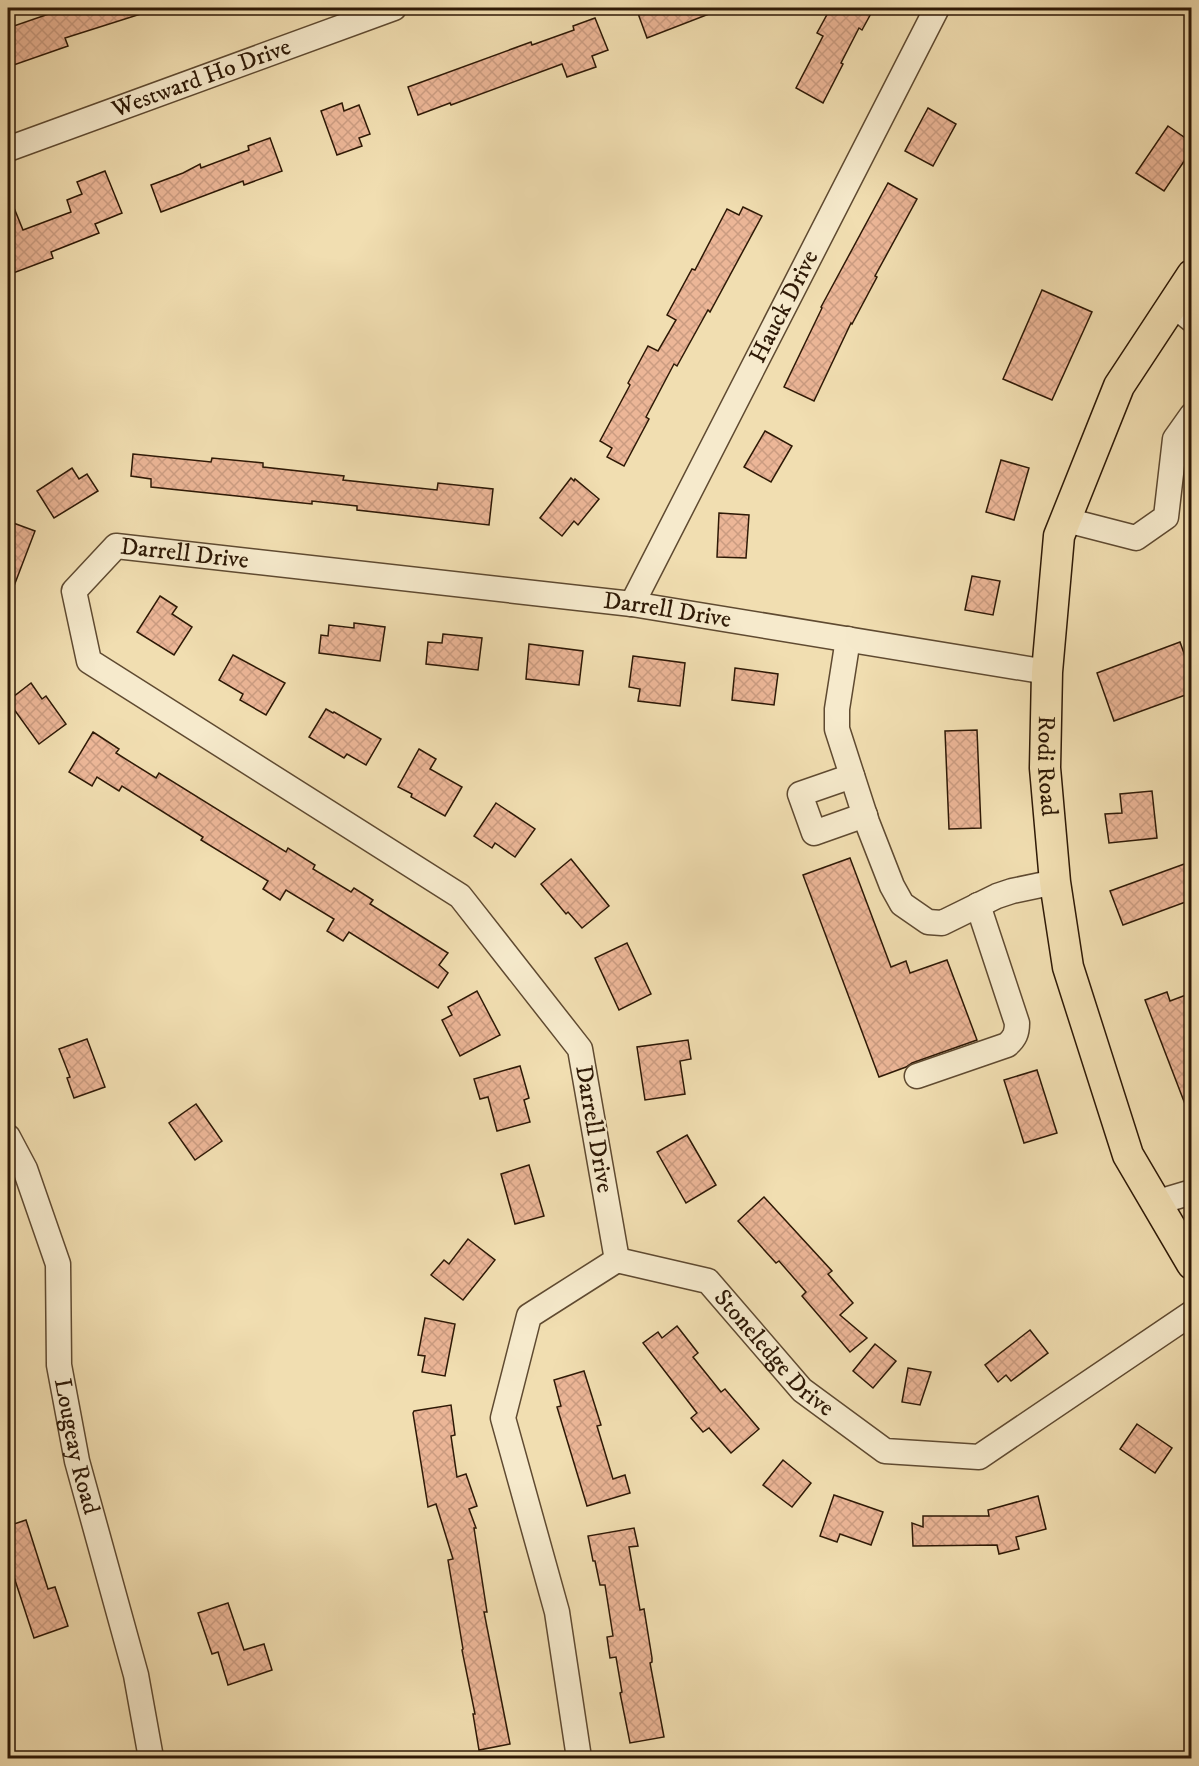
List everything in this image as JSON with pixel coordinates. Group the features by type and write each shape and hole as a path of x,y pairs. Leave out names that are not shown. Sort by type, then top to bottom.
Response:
{"main road":[{"name":"Rodi Road","path":"1191,275 1182,312 1119,386 1059,536 1047,672 1045,768 1055,882 1068,967 1128,1155 1191,1264"}],"street":[{"name":"Westward Ho Drive","path":"8,149 394,8"},
{"name":"Hauck Drive","path":"632,604 937,8"},
{"path":"1066,520 1136,538 1166,517 1175,439 1191,415"},
{"name":"Darrell Drive","path":"617,1260 580,1049 460,896 89,661 74,591 116,546 632,604 1047,672"},
{"path":"848,639 837,709 837,729 865,815 892,886 902,904 928,922 942,923 1012,891 1055,882"},
{"path":"852,776 800,794 814,834 865,815"},
{"path":"917,1076 1006,1045 1014,1038 1017,1031 1017,1023 978,906"},
{"name":"Lougeay Road","path":"8,1137 25,1169 58,1264 59,1365 77,1461 136,1675 152,1758"},
{"path":"1155,1203 1191,1192"},
{"path":"579,1758 557,1612 502,1418 529,1316 617,1260"},
{"name":"Stoneledge Drive","path":"617,1260 708,1281 802,1390 885,1451 979,1457 1191,1313"}],"building":[{"path":"66,8 146,8 147,12 65,38 68,46 8,67 8,28"},
{"path":"636,8 722,8 722,9 647,38"},
{"path":"828,8 874,8 862,30 859,28 823,103 796,88 823,36 817,33 830,9"},
{"path":"595,18 608,50 592,56 596,67 567,77 562,64 418,115 408,87 531,42 532,45 574,30 573,26"},
{"path":"342,103 344,111 359,105 370,134 359,138 362,146 337,155 321,111"},
{"path":"928,108 956,124 933,166 905,151"},
{"path":"1168,126 1191,142 1191,151 1164,191 1136,173"},
{"path":"270,138 282,171 244,185 243,181 161,212 151,185 200,164 201,168 249,150 248,146"},
{"path":"105,171 122,213 95,224 99,233 51,252 53,258 8,275 8,193 23,230 71,212 67,200 82,194 77,182"},
{"path":"888,183 917,199 851,323 814,401 784,387 821,307"},
{"path":"743,207 762,216 710,312 708,310 677,366 674,364 646,417 649,419 624,466 607,457 612,448 600,441 648,346 658,351 676,320 667,315 692,269 695,270 727,209 739,215"},
{"path":"1042,290 1092,312 1052,400 1003,379"},
{"path":"765,431 792,446 771,482 744,467"},
{"path":"133,454 211,462 212,458 263,463 263,467 344,476 343,480 437,490 438,483 493,489 489,525 357,510 357,506 312,501 312,504 151,487 151,479 131,476"},
{"path":"1001,460 1029,468 1014,520 986,512"},
{"path":"72,468 79,479 87,474 98,491 54,518 37,491"},
{"path":"571,478 599,499 578,525 574,521 562,536 540,518"},
{"path":"719,513 749,515 746,558 717,557"},
{"path":"8,521 35,531 9,599 8,599"},
{"path":"972,576 1000,581 993,615 965,610"},
{"path":"160,596 177,607 172,614 192,627 174,655 137,632"},
{"path":"354,623 385,627 380,661 319,653 321,635 328,636 329,625 354,628"},
{"path":"443,634 482,638 478,670 426,664 428,642 442,643"},
{"path":"1180,642 1191,673 1191,693 1114,721 1097,673"},
{"path":"529,644 583,651 579,685 526,679"},
{"path":"233,655 285,683 266,715 240,700 243,694 219,680"},
{"path":"633,656 685,663 680,706 638,701 640,689 629,687"},
{"path":"735,668 778,674 774,705 732,700"},
{"path":"31,683 42,699 46,696 66,724 39,744 8,701"},
{"path":"326,709 381,739 366,765 347,754 344,758 309,737"},
{"path":"977,730 981,828 949,829 945,731"},
{"path":"93,732 119,749 116,753 156,778 159,773 286,852 288,848 315,865 313,869 351,892 354,888 373,900 370,904 448,953 439,965 448,973 438,988 349,932 343,941 327,931 334,919 286,890 280,900 263,889 268,881 201,840 203,837 122,786 119,791 97,777 92,786 69,772"},
{"path":"419,749 436,759 430,769 462,787 445,816 398,787"},
{"path":"1152,791 1157,838 1109,843 1105,814 1122,813 1120,794"},
{"path":"496,803 535,829 515,857 495,843 492,848 474,836"},
{"path":"850,858 891,967 906,961 910,973 947,960 977,1040 879,1077 803,875"},
{"path":"571,859 609,906 582,928 568,912 566,914 541,884"},
{"path":"1187,863 1191,875 1191,900 1123,925 1110,891"},
{"path":"627,943 651,994 619,1010 595,958"},
{"path":"477,991 500,1035 460,1056 442,1020 452,1015 448,1007"},
{"path":"1167,992 1170,1001 1186,995 1191,1009 1191,1117 1145,1000"},
{"path":"87,1039 105,1087 74,1098 67,1078 70,1077 59,1049"},
{"path":"688,1040 691,1059 680,1061 685,1094 645,1100 637,1047"},
{"path":"520,1066 529,1098 524,1100 530,1122 497,1131 488,1097 480,1099 474,1079"},
{"path":"1037,1070 1057,1133 1024,1143 1004,1080"},
{"path":"196,1104 222,1141 195,1160 169,1123"},
{"path":"687,1135 716,1185 686,1203 657,1152"},
{"path":"529,1165 544,1216 515,1224 501,1174"},
{"path":"764,1197 832,1271 828,1274 853,1303 840,1315 867,1338 850,1352 802,1296 806,1292 779,1261 776,1263 738,1221"},
{"path":"468,1239 495,1260 463,1300 431,1275 444,1260 449,1264"},
{"path":"425,1318 455,1324 445,1376 422,1372 425,1356 418,1355"},
{"path":"677,1326 698,1353 693,1357 721,1392 725,1389 759,1429 731,1453 709,1428 703,1432 691,1418 697,1413 643,1343 658,1332 662,1338"},
{"path":"1030,1330 1048,1353 1011,1381 1006,1375 998,1382 985,1365"},
{"path":"875,1344 896,1361 873,1388 853,1371"},
{"path":"908,1368 931,1372 920,1405 902,1402"},
{"path":"584,1371 601,1425 597,1426 613,1479 625,1475 630,1493 587,1506 557,1407 561,1406 554,1380"},
{"path":"451,1405 455,1435 451,1436 457,1477 466,1474 477,1506 469,1509 476,1528 474,1528 487,1612 484,1612 510,1744 479,1750 473,1714 475,1714 448,1560 453,1559 436,1504 428,1507 413,1413"},
{"path":"1137,1424 1172,1448 1155,1473 1120,1449"},
{"path":"783,1460 811,1483 792,1507 763,1485"},
{"path":"834,1495 883,1512 871,1545 840,1534 837,1542 820,1536"},
{"path":"1038,1496 1046,1529 1016,1537 1019,1549 999,1554 997,1545 913,1546 912,1523 923,1527 923,1516 989,1516 988,1510"},
{"path":"26,1520 48,1589 55,1587 68,1626 34,1638 13,1574 8,1576 8,1526"},
{"path":"634,1528 638,1546 629,1547 640,1610 644,1609 652,1658 650,1663 664,1737 630,1743 620,1693 622,1692 616,1657 610,1658 607,1637 613,1636 605,1585 600,1585 588,1536"},
{"path":"228,1603 244,1650 264,1644 272,1670 228,1685 218,1652 212,1654 198,1613"}]}
